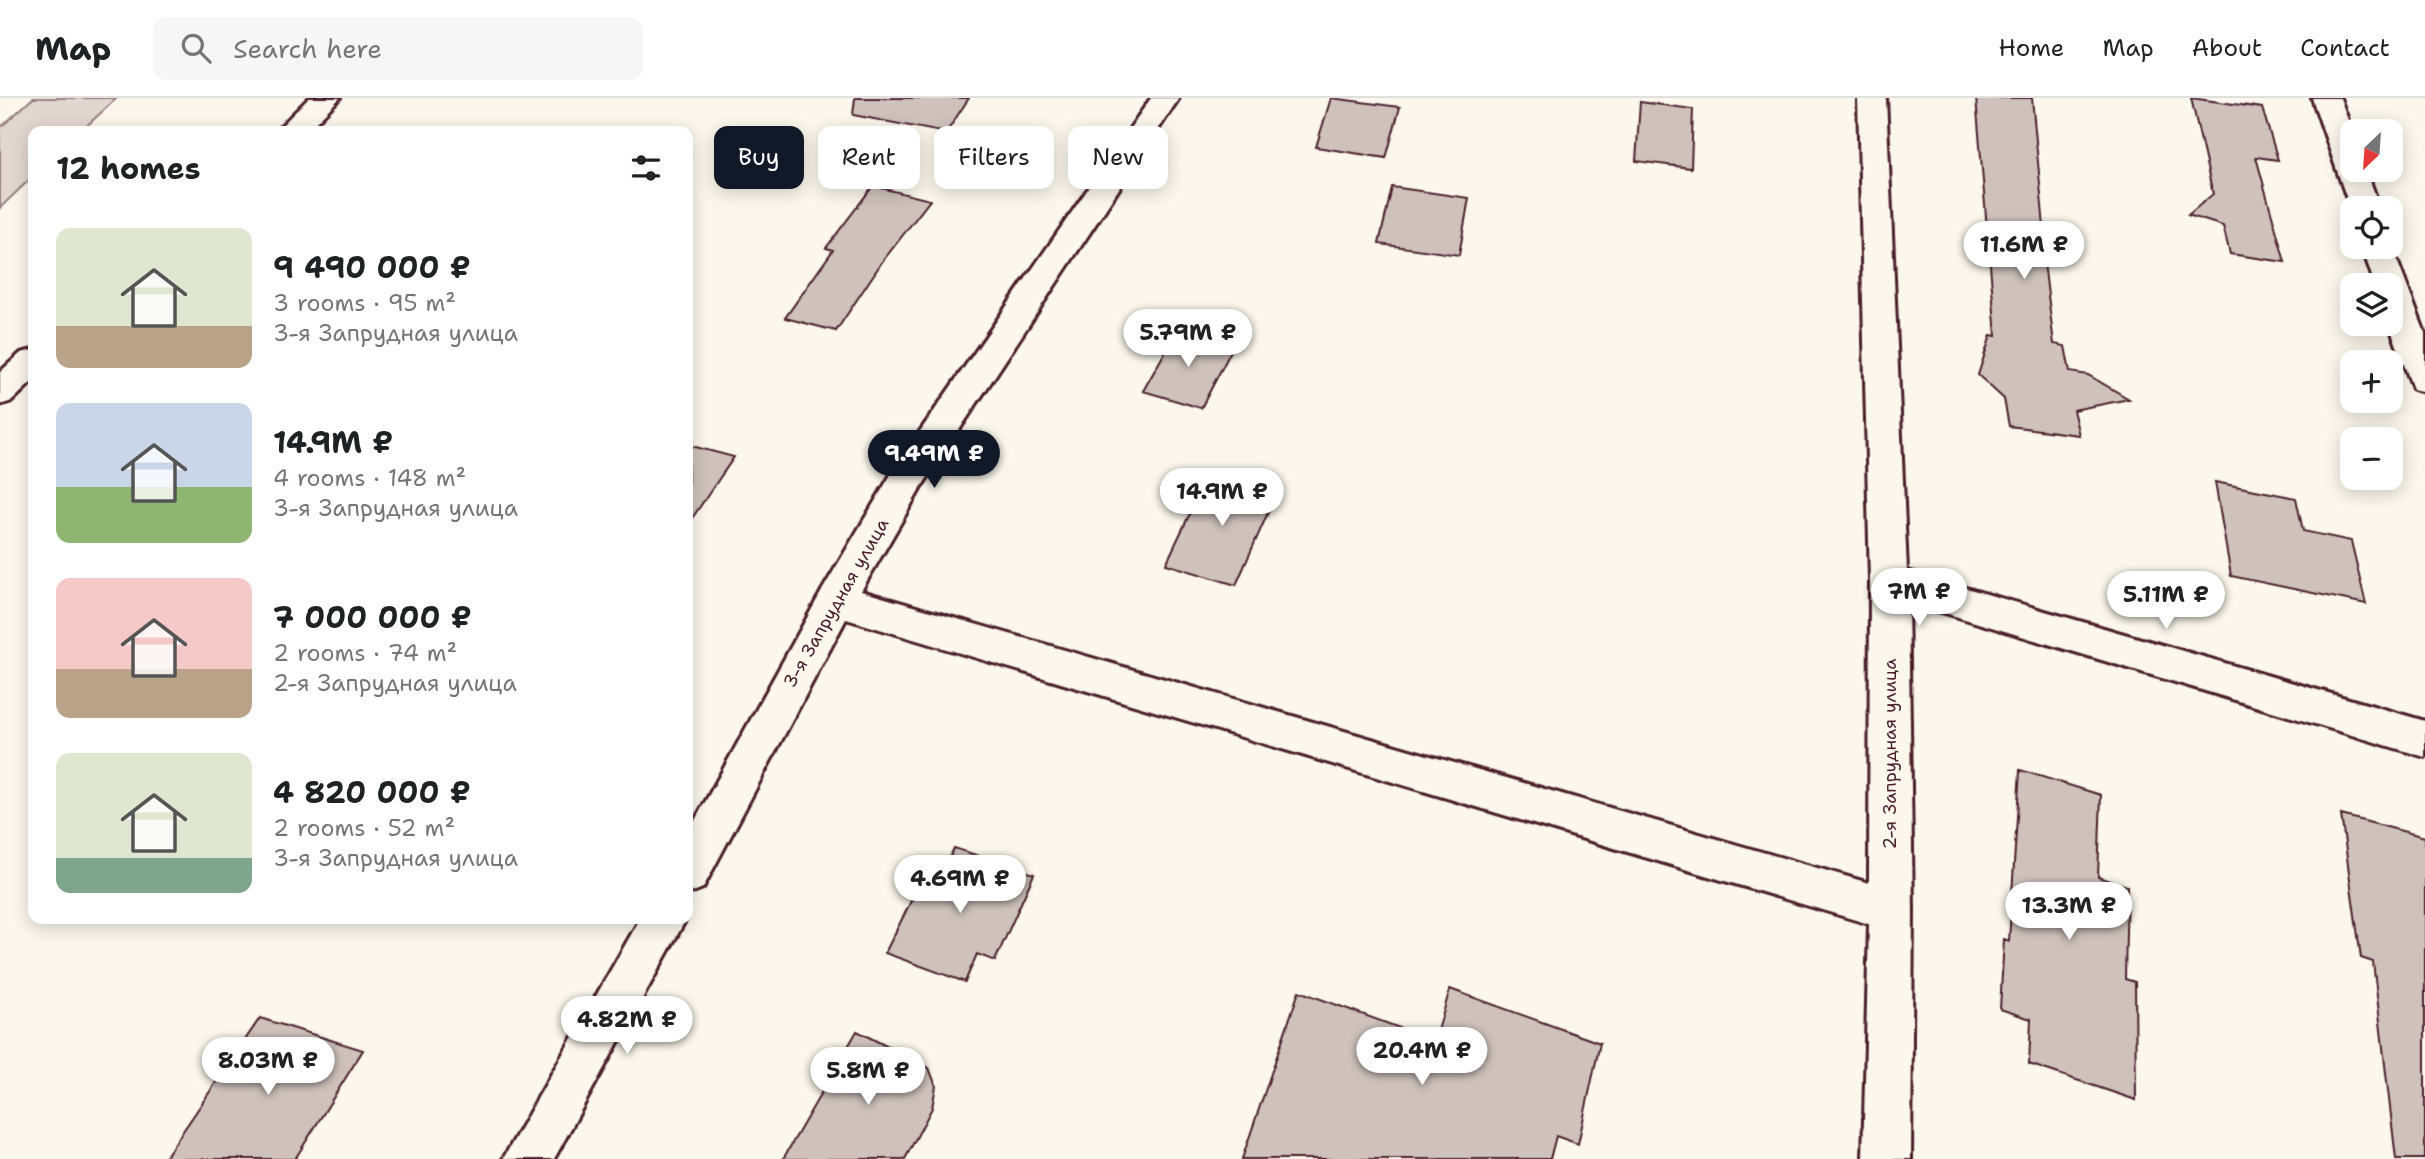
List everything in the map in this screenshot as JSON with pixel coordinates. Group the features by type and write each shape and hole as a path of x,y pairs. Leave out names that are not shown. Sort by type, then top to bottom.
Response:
{"street":[{"path":"296,126 327,98"},
{"name":"3-я Запрудная улица","path":"693,865 836,600 909,476 1165,98"},
{"name":"2-я Запрудная улица","path":"1872,98 1889,581 1891,910 1887,1159"},
{"path":"2324,98 2361,196"},
{"path":"2382,259 2425,380"},
{"path":"0,392 28,367"},
{"path":"1889,581 2425,739"},
{"path":"836,600 1891,910"},
{"path":"527,1159 661,924"}],"shaded area":[{"path":"33,98 117,98 86,126 28,126 28,181 0,208 0,128"}],"building":[{"path":"855,98 969,98 951,126 934,126 934,131 853,115"},
{"path":"1331,98 1400,107 1386,158 1316,147"},
{"path":"1976,98 2032,98 2045,238 2041,238 2054,344 2065,346 2070,372 2088,375 2129,399 2073,410 2079,435 2009,426 2004,399 1978,375 1991,335 1996,336"},
{"path":"2191,98 2262,108 2278,160 2256,157 2285,262 2230,254 2223,226 2188,215 2213,194"},
{"path":"1640,102 1693,109 1691,168 1636,161"},
{"path":"1392,187 1469,198 1459,255 1379,244"},
{"path":"871,189 885,189 930,200 882,262 836,331 785,318 833,250 826,248"},
{"path":"1177,331 1233,347 1201,408 1143,391"},
{"path":"693,446 734,457 693,517"},
{"path":"1210,471 1278,490 1236,585 1166,564"},
{"path":"2215,482 2296,498 2303,531 2351,541 2366,604 2231,576"},
{"path":"2020,770 2101,795 2098,877 2127,886 2125,979 2135,982 2136,1100 2029,1064 2031,1019 2000,1009 2004,939 2009,941"},
{"path":"2341,815 2425,837 2425,1159 2396,1159 2373,962 2361,958"},
{"path":"954,848 1034,874 995,961 977,954 965,982 885,953 926,871 941,876"},
{"path":"1450,989 1600,1043 1578,1144 1556,1136 1550,1159 1242,1159 1299,991 1435,1041"},
{"path":"260,1018 363,1050 295,1159 164,1159"},
{"path":"857,1031 929,1068 936,1086 932,1108 905,1159 783,1159"}]}
